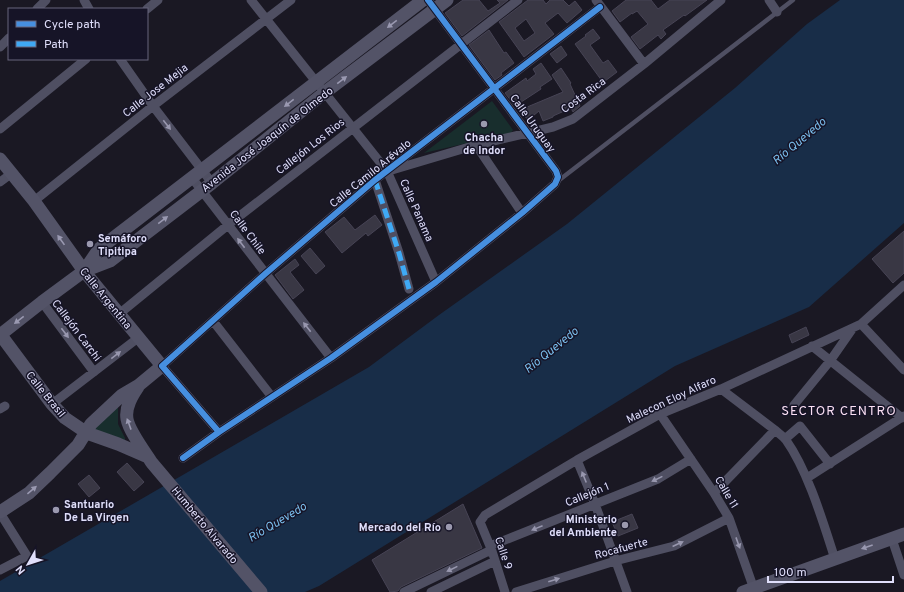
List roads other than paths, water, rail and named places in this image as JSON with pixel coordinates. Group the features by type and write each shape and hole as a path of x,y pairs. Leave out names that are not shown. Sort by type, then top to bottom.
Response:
{"main road":[{"name":"Avenida José Joaquín de Olmedo","path":"84,271 100,249 423,0"},
{"name":"Avenida José Joaquín de Olmedo","path":"0,334 84,271 110,261 207,187 432,5 447,0"},
{"name":"Calle Argentina","path":"0,159 34,201 84,271 162,366"},
{"name":"Calle Brasil","path":"0,334 52,404 65,418 87,433 118,444 150,460"},
{"name":"Calle Camilo Arévalo","path":"0,513 29,493 50,474 78,446 91,424 122,395 139,385 162,366"},
{"name":"Calle Camilo Arévalo","path":"139,385 129,401 127,419 138,442 150,460"},
{"name":"Humberto Alvarado","path":"150,460 261,592"},
{"path":"751,591 898,536"}],"street":[{"path":"38,8 46,0"},
{"path":"148,8 158,0"},
{"name":"Calle Panama","path":"251,0 387,171 436,282"},
{"name":"Calle Jose Mejia","path":"34,201 153,106 291,0"},
{"name":"Callejón Los Rios","path":"119,314 228,225 518,0"},
{"name":"Costa Rica","path":"387,171 476,145 528,134 553,127 573,119 644,64 721,0"},
{"path":"769,0 777,12"},
{"path":"598,2 644,64"},
{"name":"Calle Camilo Arévalo","path":"162,366 265,274 375,180 496,89 598,2"},
{"name":"Calle Uruguay","path":"432,5 496,89 557,173 558,177 555,184"},
{"path":"0,47 8,39"},
{"path":"0,129 85,60"},
{"name":"Calle Chile","path":"121,60 207,187 228,225 331,358"},
{"path":"476,145 522,214"},
{"path":"0,182 12,173"},
{"name":"Calle Chile","path":"197,174 207,187"},
{"path":"375,180 409,289"},
{"path":"183,458 219,432 331,358 436,282 522,214 555,184"},
{"path":"794,404 857,326 904,285"},
{"name":"Callejón Carchi","path":"42,302 94,372"},
{"path":"213,321 272,397"},
{"path":"857,326 904,370"},
{"name":"Malecon Eloy Alfaro","path":"480,522 485,515 577,460 660,414 720,389 857,326"},
{"path":"52,404 138,338"},
{"path":"806,478 903,417 812,346"},
{"name":"Calle Argentina","path":"162,366 219,432"},
{"path":"720,389 786,439 806,478 835,559"},
{"name":"Calle 11","path":"660,414 714,493 729,518 751,591"},
{"path":"786,439 800,426 830,464"},
{"path":"714,493 775,430"},
{"name":"Callejón 1","path":"491,548 658,479 691,459"},
{"path":"577,460 595,504 627,592"},
{"path":"0,513 27,556 0,570"},
{"name":"Rocafuerte","path":"516,592 615,561 674,546 729,518"},
{"name":"Calle 9","path":"480,522 491,548 505,592"},
{"path":"898,536 904,575"},
{"path":"404,592 487,552 491,548"},
{"path":"431,592 495,561"}],"lane":[{"path":"555,184 793,0"}],"water":[{"name":"Río Quevedo","path":"840,0 904,0 904,223 809,307 675,366 319,586 305,592 0,592 0,581 369,367 567,224 735,88 807,24"}],"place":[{"name":"Chacha de Indor","path":"484,124"},
{"name":"Semáforo Tipitipa","path":"90,244"},
{"name":"Santuario De La Virgen","path":"56,510"},
{"name":"Ministerio del Ambiente","path":"625,525"},
{"name":"Mercado del Río","path":"449,527"}],"district":[{"name":"SECTOR CENTRO","path":"839,410"}]}
